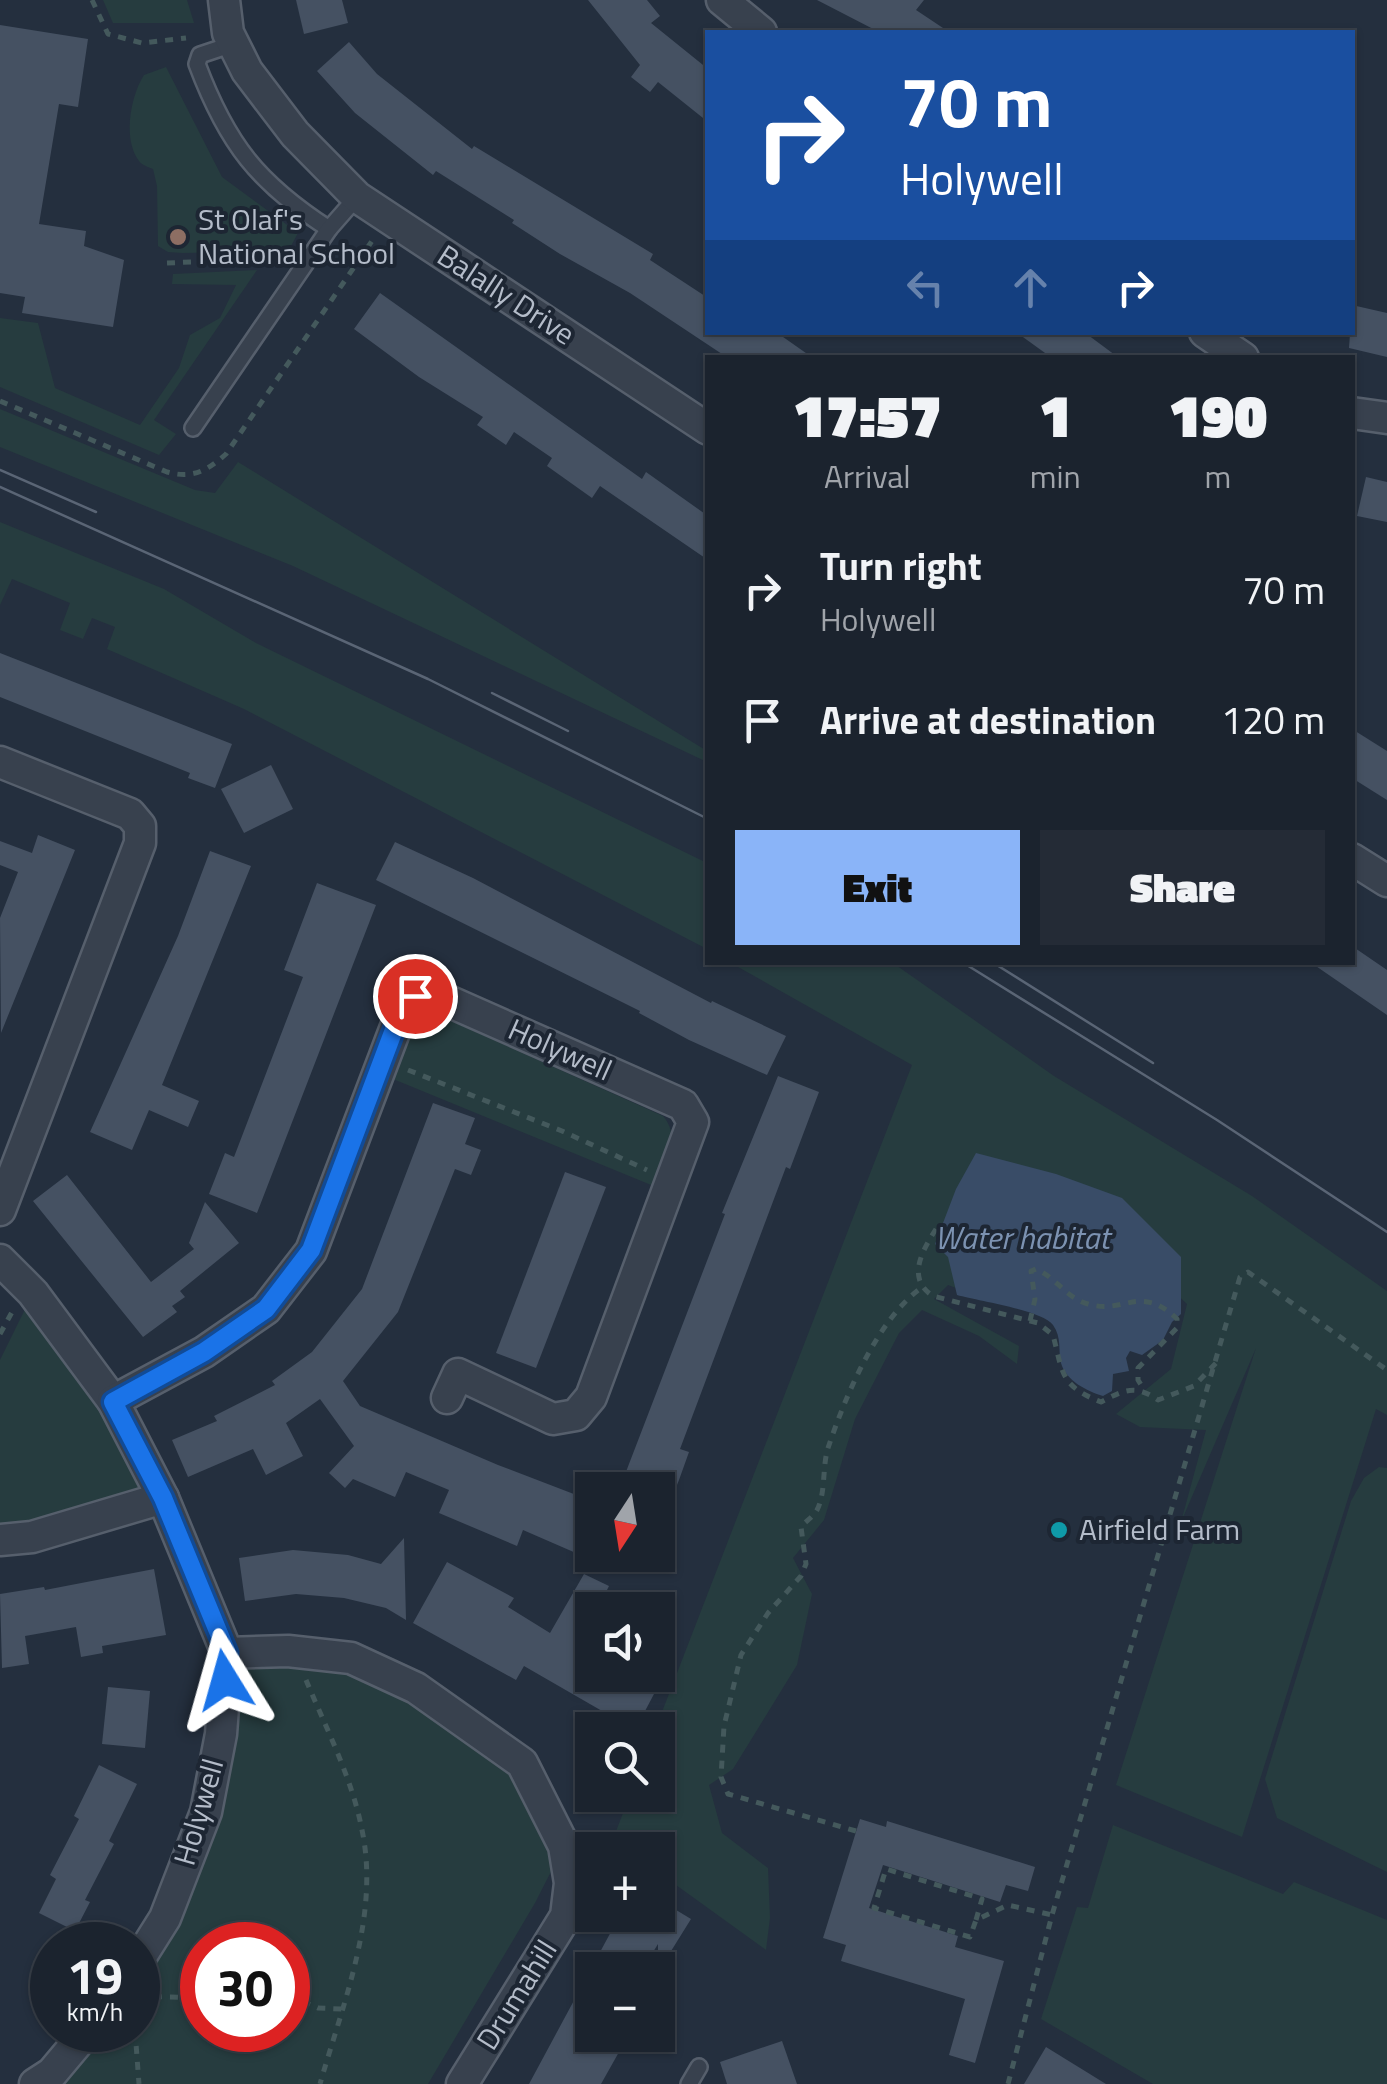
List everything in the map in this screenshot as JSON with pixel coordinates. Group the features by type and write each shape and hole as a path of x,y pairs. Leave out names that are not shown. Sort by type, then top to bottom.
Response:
{"street":[{"name":"Balally Drive","path":"224,0 231,38 247,71 296,134 357,197 705,427"},
{"path":"722,0 759,30"},
{"path":"1209,335 1239,355"},
{"path":"1355,413 1387,418"},
{"path":"0,762 130,814 140,826 140,842 0,1210"},
{"path":"1355,861 1387,881"},
{"name":"Holywell","path":"113,1402 204,1352 266,1309 311,1250 398,1019 415,996 439,997 683,1105 692,1122 591,1397 576,1415 554,1419 458,1374 447,1398"},
{"name":"Holywell","path":"0,1260 34,1293 113,1402 163,1498 227,1653 221,1734 206,1812 160,1926"},
{"path":"0,1540 32,1537 163,1498"},
{"path":"227,1653 302,1652"},
{"name":"Drumahill","path":"302,1652 351,1658 416,1688 522,1763 564,1846 570,1883 566,1916 462,2084"},
{"path":"35,2084 69,2052"}],"lane":[{"path":"231,38 200,54 197,64 221,122 245,157 284,200 329,229"},
{"path":"193,428 329,229 357,197"},
{"path":"689,2084 699,2067"}],"path":[{"path":"92,0 108,34 142,43 231,38"},
{"path":"167,263 241,260 286,264 302,270"},
{"path":"383,1060 562,1131 672,1182"},
{"path":"936,1229 922,1250 916,1278 921,1288 933,1296 1030,1317 1052,1335 1057,1365 1063,1377 1081,1394 1101,1402 1130,1387 1145,1390"},
{"path":"1030,1317 1035,1299 1031,1272 1036,1269 1052,1275 1072,1298 1092,1306 1138,1300 1162,1304 1177,1319 1177,1328 1138,1368 1138,1380 1158,1400 1194,1386 1218,1361"},
{"path":"1008,2084 1052,1915 1240,1276 1248,1272 1387,1370"},
{"path":"856,1830 728,1794 722,1777 724,1726 741,1654 768,1612 802,1576 806,1564 800,1527 817,1509 827,1451 853,1388 879,1335 905,1300 921,1288"},
{"path":"302,1652 301,1668 354,1800 364,1834 367,1871 366,1902 352,1976 320,2084"},
{"path":"976,1920 982,1898 886,1870 874,1908 970,1938 976,1920 1008,1904 1052,1915"},
{"path":"310,2005 342,2009"},
{"path":"137,2052 139,2084"}],"green space":[{"path":"103,0 187,0 194,23 113,23"},
{"path":"166,67 222,177 298,233 291,246 275,251 183,253 168,252 158,246 153,169 139,161 130,129 132,105 144,75"},
{"path":"257,270 154,420 176,434 159,455 0,387 0,318 38,323 55,388 140,425 179,368 190,335 220,318 236,285 172,284 173,274"},
{"path":"0,409 195,490 215,493 238,462 705,750 705,761 293,566 0,447"},
{"path":"0,522 164,589 256,643 705,862 705,948 244,709 107,649 115,627 92,618 83,639 60,630 70,603 12,579 0,605"},
{"path":"735,965 896,965 1054,1076 1252,1196 1387,1291 1387,1415 1376,1409 1242,1837 1116,1785 1256,1348 1181,1522 1206,1430 1140,1427 1116,1414 1171,1369 1187,1304 1121,1241 975,1295 948,1285 934,1299 1019,1346 1017,1364 979,1336 922,1310 899,1333 855,1419 824,1520 793,1558 812,1594 797,1665 733,1769 709,1785 722,1833 768,1868 770,1918 766,1950 675,1884 675,1832 616,1832 623,1812 675,1812 675,1712 662,1712 670,1692 675,1692 675,1678 912,1065"},
{"path":"433,1018 447,1019 663,1116 671,1142 656,1187 393,1079 412,1030"},
{"path":"33,1293 163,1498 0,1540 0,1360"},
{"path":"1379,1467 1387,1468 1387,1872 1277,1818 1265,1779 1351,1501 1364,1478"},
{"path":"227,1653 351,1658 522,1763 564,1846 535,1903 428,2084 35,2084 66,2052 160,2052 160,1922 156,1922 206,1812"},
{"path":"1113,1825 1283,1894 1294,1882 1387,1920 1387,2084 1153,2084 1041,2019 1077,1907 1088,1908"}],"water":[{"name":"Water habitat","path":"976,1153 1056,1174 1122,1198 1181,1257 1181,1314 1163,1340 1142,1355 1130,1351 1126,1358 1129,1371 1113,1374 1112,1391 1103,1396 1067,1375 1061,1363 1058,1335 1047,1320 1023,1310 957,1295 948,1257 935,1244 956,1189"}],"building":[{"path":"296,0 342,0 348,23 304,34"},
{"path":"588,0 647,0 660,16 651,23 705,67 705,120 658,82 650,92 631,77 640,65"},
{"path":"817,0 924,0 916,10 946,30 875,30"},
{"path":"0,25 88,39 78,107 59,104 39,224 86,231 84,246 124,260 113,327 22,313 25,297 0,293"},
{"path":"349,42 377,74 472,149 474,146 653,254 650,260 705,296 705,335 780,335 809,355 723,355 630,293 560,254 436,171 433,175 355,113 317,71"},
{"path":"380,293 642,479 646,472 705,514 705,558 600,486 592,498 547,466 552,458 514,432 506,445 477,425 483,417 419,377 354,329"},
{"path":"1355,306 1387,313 1387,357 1349,348 1350,335 1355,335"},
{"path":"1020,335 1088,335 1115,355 1048,355"},
{"path":"1366,477 1387,482 1387,522 1357,516"},
{"path":"0,653 232,744 215,788 188,778 190,773 0,697"},
{"path":"1355,731 1387,751 1387,800 1355,780"},
{"path":"271,765 293,809 244,833 221,789"},
{"path":"38,835 75,850 1,1033 0,918 18,872 0,865 0,841 32,853"},
{"path":"395,842 473,878 711,1003 786,1036 767,1075 689,1040 640,1011 376,880"},
{"path":"210,851 251,866 162,1085 199,1101 188,1127 149,1110 132,1150 90,1132 178,936"},
{"path":"317,883 376,905 257,1213 209,1194 225,1153 234,1157 303,977 284,970"},
{"path":"1355,948 1387,970 1387,1015 1314,965 1355,965"},
{"path":"778,1076 819,1092 790,1169 786,1167 680,1449 689,1452 675,1490 675,1472 626,1472 725,1214 722,1213"},
{"path":"433,1103 475,1118 465,1144 481,1150 471,1175 455,1169 398,1312 343,1381 360,1406 575,1494 575,1553 523,1530 517,1546 439,1513 449,1490 406,1472 395,1497 353,1479 345,1488 329,1473 354,1446 320,1399 286,1423 303,1456 266,1475 253,1449 188,1477 172,1440 217,1421 214,1416 275,1385 272,1381 312,1352 362,1289"},
{"path":"565,1172 606,1187 536,1368 496,1353"},
{"path":"67,1175 151,1282 194,1249 189,1243 205,1202 239,1243 180,1291 185,1297 172,1306 177,1312 143,1337 33,1201"},
{"path":"404,1538 406,1620 386,1608 344,1598 296,1594 245,1601 239,1558 293,1550 348,1555 381,1564"},
{"path":"447,1562 514,1598 508,1607 550,1633 584,1574 609,1586 606,1592 575,1592 575,1692 654,1694 644,1712 604,1712 524,1666 516,1680 413,1623"},
{"path":"154,1569 166,1635 102,1646 103,1653 81,1657 76,1627 25,1636 29,1664 2,1668 0,1594 44,1587 45,1590"},
{"path":"108,1687 150,1691 145,1748 102,1744"},
{"path":"99,1765 137,1784 109,1841 114,1844 85,1900 90,1902 80,1922 57,1922 39,1913 56,1879 50,1875 79,1819 74,1816"},
{"path":"860,1819 886,1827 887,1821 1035,1867 1028,1891 1006,1885 1000,1902 883,1865 869,1908 958,1936 955,1947 1004,1961 975,2063 949,2055 965,1999 841,1961 846,1945 823,1938"},
{"path":"675,1909 691,1919 670,1952 658,1952 658,1944 653,1952 600,1952 611,1932 675,1932"},
{"path":"575,1999 575,2052 619,2052 601,2084 529,2084"},
{"path":"782,2041 797,2084 727,2084 720,2062"},
{"path":"1046,2047 1106,2084 1024,2084"}],"tram line":[{"path":"0,470 96,512"},
{"path":"0,487 428,679 705,818"},
{"path":"492,693 568,731"},
{"path":"967,965 1217,1120 1387,1232"},
{"path":"997,965 1153,1063"}],"place":[{"name":"St Olaf's National School","path":"178,237"},
{"name":"Airfield Farm","path":"1059,1530"}],"route":[{"path":"225,1680 227,1653 163,1498 113,1402 204,1352 266,1309 311,1250 398,1019 415,996"}]}
